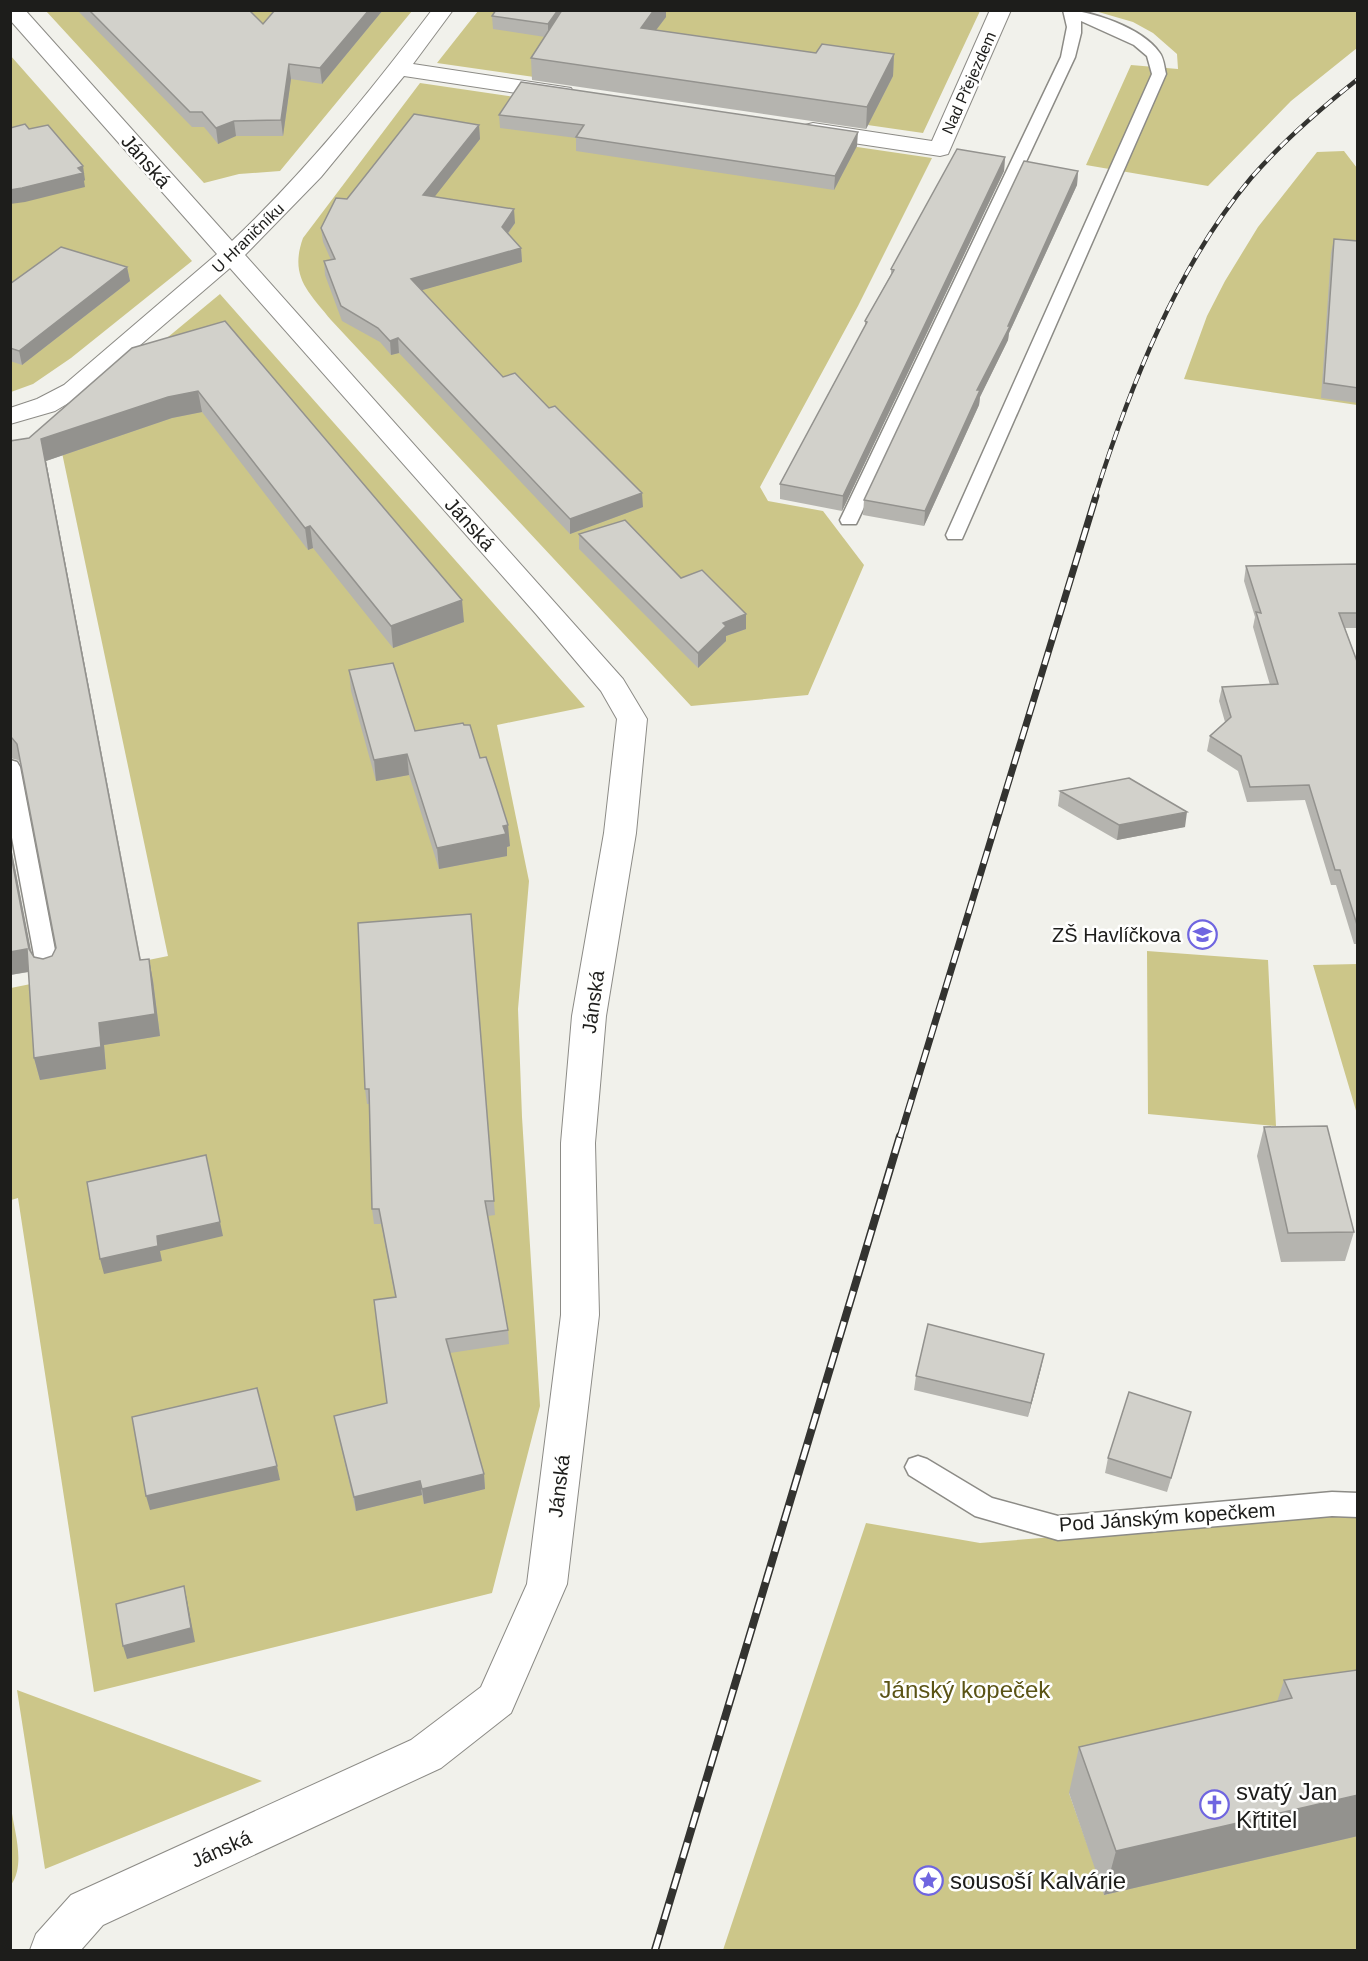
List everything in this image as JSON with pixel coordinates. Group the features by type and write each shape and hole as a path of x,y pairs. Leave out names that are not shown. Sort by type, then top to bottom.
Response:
{"street":[{"name":"Jánská","path":"13,10 546,608 613,686 632,719 620,833 589,1016 578,1143 580,1315 547,1584 496,1700 426,1754 87,1910 52,1950"},
{"name":"U Hraničníku","path":"10,416 46,405 73,390 230,256 294,193 399,69 443,10"},
{"name":"Nad Přejezdem","path":"787,126 946,150 1001,10"},
{"path":"399,69 586,97"}],"lane":[{"path":"849,520 1013,161 1068,57 1074,31 1071,12 1132,37 1154,55 1159,74 955,534"},
{"path":"10,767 48,971"},
{"name":"Pod Jánským kopečkem","path":"918,1467 985,1508 1058,1528 1332,1504 1358,1505"}],"green space":[{"path":"46,11 412,11 280,171 239,174 204,183"},
{"path":"478,11 980,11 923,133 437,63"},
{"path":"1095,11 1357,11 1357,48 1291,101 1208,186 1086,165 1131,65 1178,69 1177,54 1153,33 1133,22"},
{"path":"10,55 192,261 71,358 33,384 11,392"},
{"path":"420,83 932,158 858,306 760,487 768,501 823,511 864,565 808,695 691,706 331,320 309,292 300,274 298,263 303,238"},
{"path":"1344,151 1357,168 1357,405 1184,379 1207,316 1258,227 1317,152"},
{"path":"220,294 585,707 497,725 529,881 518,1009 522,1117 540,1406 492,1593 94,1692 18,1198 11,1200 11,988 168,956 57,429"},
{"path":"1147,951 1268,960 1276,1126 1148,1114"},
{"path":"1358,964 1357,1114 1313,965"},
{"name":"Jánský kopeček","path":"1327,1515 1357,1518 1357,1754 1069,1793 1105,1895 1357,1817 1357,1950 723,1950 866,1523 980,1543"},
{"path":"17,1690 262,1781 45,1869"},
{"path":"11,1807 18,1867 11,1885"}],"building":[{"path":"89,10 249,10 263,24 275,10 369,10 320,68 289,64 281,120 234,121 216,128 202,112 190,112"},
{"path":"496,10 558,10 548,24 492,16"},
{"path":"562,10 654,10 641,28 816,53 822,44 894,54 867,107 531,58"},
{"path":"521,82 858,132 835,176 576,137 584,125 499,115"},
{"path":"414,114 479,125 423,195 514,209 502,227 521,248 411,279 503,377 515,373 549,408 555,406 642,493 570,519 398,338 390,341 378,328 341,306 324,261 335,259 321,228 336,198 347,199"},
{"path":"25,124 29,129 48,125 83,166 78,168 83,173 10,190 10,128"},
{"path":"957,149 1005,157 843,496 780,484 894,270 891,269"},
{"path":"1024,161 1078,171 1008,326 1010,326 977,390 980,390 925,511 864,500"},
{"path":"1334,239 1358,241 1358,388 1324,383"},
{"path":"61,247 127,267 19,351 10,348 10,284"},
{"path":"225,321 462,600 391,626 310,526 305,528 198,391 168,397 41,439 140,960 149,959 155,1014 99,1023 101,1047 34,1058 27,949 10,952 10,850 29,949 34,957 43,959 52,956 56,948 17,744 10,737 10,441 29,438 132,348"},
{"path":"625,520 681,578 702,570 746,614 723,623 726,626 698,653 579,534"},
{"path":"1358,564 1358,613 1339,613 1358,664 1358,928 1340,870 1335,870 1309,785 1250,787 1241,756 1210,736 1231,717 1222,687 1278,684 1256,612 1261,613 1246,566"},
{"path":"393,663 415,731 463,723 470,725 480,758 486,757 497,790 508,825 503,826 506,834 437,848 407,754 374,760 349,670"},
{"path":"1129,778 1187,812 1119,825 1060,791"},
{"path":"471,914 494,1201 485,1201 508,1330 446,1339 484,1474 422,1489 420,1481 354,1497 334,1416 387,1403 374,1300 396,1297 379,1209 372,1209 369,1089 365,1089 358,923"},
{"path":"1327,1126 1354,1232 1288,1233 1264,1127"},
{"path":"206,1155 220,1222 157,1236 158,1246 100,1259 87,1182"},
{"path":"928,1324 1044,1354 1031,1403 916,1376"},
{"path":"257,1388 277,1466 146,1496 132,1417"},
{"path":"1129,1392 1191,1412 1171,1478 1108,1458"},
{"path":"184,1586 191,1628 123,1646 116,1604"},
{"path":"1357,1670 1358,1795 1116,1851 1079,1747 1292,1698 1284,1680"}],"railway":[{"path":"1095,497 1140,372 1178,289 1200,250 1224,213 1263,164 1302,126 1358,79"},
{"path":"900,1137 1096,496"},
{"path":"655,1950 900,1136"}],"place":[{"name":"ZŠ Havlíčkova","path":"1202,935"},
{"name":"svatý Jan Křtitel","path":"1215,1805"},
{"name":"sousoší Kalvárie","path":"929,1880"}]}
